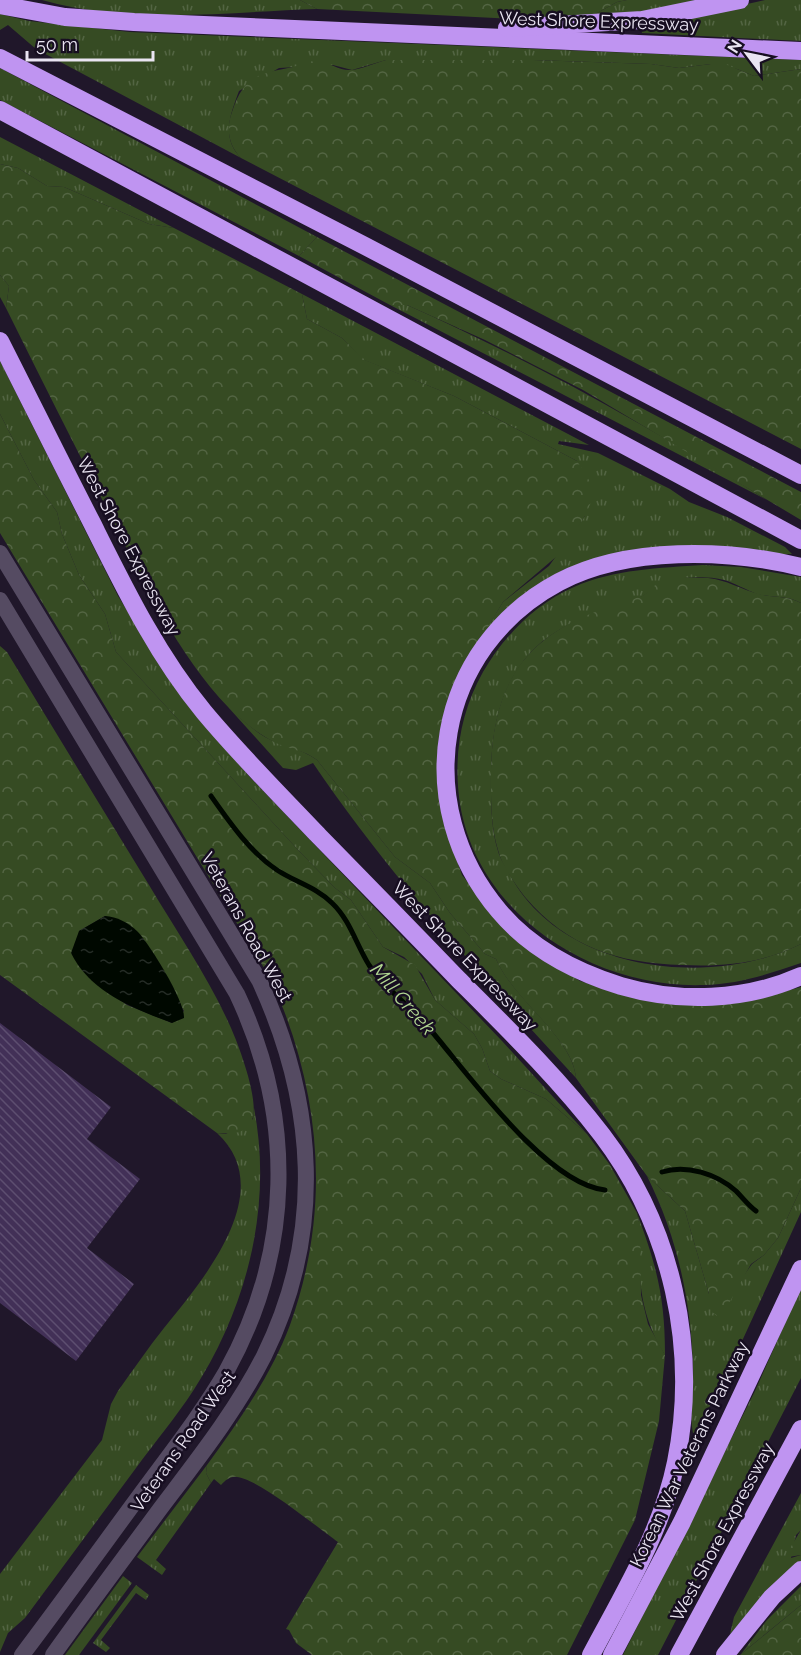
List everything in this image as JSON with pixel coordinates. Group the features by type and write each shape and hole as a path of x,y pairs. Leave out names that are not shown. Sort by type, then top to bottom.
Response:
{"highway":[{"path":"438,35 533,26 642,20 740,0"},
{"name":"West Shore Expressway","path":"0,5 39,13 96,20 801,51"},
{"path":"0,58 225,173 801,475"},
{"path":"0,110 152,189 368,309 801,540"},
{"name":"West Shore Expressway","path":"0,341 134,608 166,660 203,710 273,788 563,1088 620,1161 648,1213 669,1269 676,1300 683,1359 683,1415 676,1461 660,1516 636,1570 591,1655"},
{"path":"801,567 751,557 680,555 601,565 560,582 516,612 479,653 460,690 454,708 445,771 448,810 459,849 477,882 500,914 515,928 567,964 627,987 648,992 696,997 745,993 801,976"},
{"name":"Korean War Veterans Parkway","path":"612,1655 687,1512 801,1269"},
{"name":"West Shore Expressway","path":"679,1655 800,1431"},
{"path":"724,1655 772,1597 801,1570"}],"street":[{"name":"Veterans Road West","path":"0,553 259,980 274,1012 294,1071 306,1167 303,1230 297,1263 289,1292 264,1355 231,1412 205,1449 53,1655"},
{"name":"Veterans Road West","path":"0,600 237,994 257,1041 269,1080 278,1139 279,1169 278,1198 269,1260 262,1288 240,1344 213,1394 186,1434 22,1655"},
{"path":"186,1434 205,1449"},
{"path":"122,1560 118,1545 121,1534 155,1475"}],"green space":[{"path":"42,0 300,0 317,9 144,15 75,8"},
{"path":"300,0 627,0 617,2 590,17 513,19 317,9"},
{"path":"708,0 657,11 590,17 617,2"},
{"path":"765,0 801,0 801,41 642,33 641,28"},
{"path":"0,14 29,21 130,32 801,60 801,69 754,76 737,69 711,64 679,68 651,64 533,60 386,60 352,70 333,65 279,68 239,91 230,117 229,134 241,158 36,49 8,25 0,30"},
{"path":"386,60 533,60 651,64 679,68 725,64 754,76 801,69 801,449 241,158 233,148 229,136 230,118 242,90 254,78 313,61 351,70"},
{"path":"0,68 317,237 299,256 0,100"},
{"path":"0,137 174,228 149,224 64,187 47,186 18,168 0,164"},
{"path":"0,164 18,168 47,186 64,187 149,224 174,228 302,294 307,319 342,338 365,360 454,396 577,461 592,485 592,500 585,516 563,551 503,602 460,673 437,772 444,824 462,875 495,917 531,951 580,981 634,998 662,1003 756,999 801,987 801,1188 778,1238 764,1255 751,1264 723,1314 717,1316 712,1312 685,1211 647,1176 576,1078 565,1048 515,989 496,959 485,954 450,913 430,883 395,857 317,760 270,740 245,723 210,687 177,641 135,565 6,308 9,286 0,275"},
{"path":"317,237 801,492 801,520 583,390 485,340 407,305 390,305 299,256"},
{"path":"0,275 9,286 6,308 0,297"},
{"path":"302,294 589,445 559,441 558,444 598,453 670,489 689,502 727,517 785,547 792,554 597,559 563,570 532,590 505,611 479,640 503,602 549,566 585,516 577,461 454,396 364,360 342,338 307,319"},
{"path":"390,305 407,305 545,372 635,421 767,500"},
{"path":"0,361 118,596 172,683 248,775 502,1041 587,1134 546,1099 501,1079 490,1071 474,1034 435,1000 422,974 404,957 383,947 351,900 335,888 299,851 116,652 105,614 79,575 62,534 57,512 34,480 0,414"},
{"path":"0,414 34,480 57,512 62,534 79,575 105,614 116,652 299,851 335,888 351,900 383,947 415,965 435,1000 474,1034 490,1071 501,1079 546,1099 587,1134 610,1165 637,1213 640,1227 641,1295 648,1324 665,1355 659,1421 635,1520 567,1655 312,1655 296,1643 289,1630 286,1629 338,1542 259,1486 237,1477 226,1480 221,1485 214,1479 211,1483 206,1473 207,1465 264,1380 290,1325 303,1281 312,1238 316,1194 315,1151 310,1108 289,1023 272,981 0,533"},
{"path":"703,565 741,567 801,577 801,603 796,600 757,594 724,580 704,577 683,578 665,581 639,598 596,613 555,632 531,652 521,664 505,692 493,738 491,790 495,841 500,857 510,875 534,908 565,933 601,951 641,963 683,968 724,966 765,958 801,944 801,963 765,975 704,985 663,983 622,974 584,959 548,938 516,912 490,880 471,844 460,804 457,770 464,720 483,672 511,634 546,602 574,587 605,576 637,570"},
{"path":"708,578 759,594 791,599 801,603 801,944 758,960 728,964 682,965 636,961 595,949 576,940 541,914 509,875 498,850 492,820 491,769 496,721 506,691 521,663 555,632 594,612 643,596 663,580"},
{"path":"0,646 7,652 213,991 235,1036 248,1074 254,1112 252,1120 242,1131 217,1133 0,975","holes":["105,916 138,933 184,1011 172,1023 127,1005 88,977 79,931"]},
{"path":"228,707 265,737 317,760 395,857 430,883 450,913 485,954 496,959 515,989 565,1048 576,1078 438,925 374,846 313,763 296,770 283,768"},
{"path":"254,1108 259,1145 260,1182 257,1219 251,1255 228,1326 193,1391 25,1618 8,1633 0,1652 0,1574 102,1440 111,1404 118,1391 214,1261 228,1235 238,1208 241,1181 234,1156 217,1133 226,1134 253,1119"},
{"path":"647,1176 685,1211 709,1294 742,1278 752,1264 764,1255 778,1238 801,1188 801,1212 732,1363 694,1437 691,1420 692,1343 685,1293 667,1222"},
{"path":"637,1213 659,1283 665,1355 653,1333 643,1298"},
{"path":"801,1287 801,1378 658,1655 623,1655 755,1391"},
{"path":"207,1465 206,1473 211,1483 156,1560 166,1569 162,1575 137,1557"},
{"path":"801,1493 801,1530 796,1535 791,1558 801,1555 801,1561 783,1576 730,1634 734,1617"},
{"path":"801,1530 801,1555 788,1557 789,1550"},
{"path":"123,1576 132,1583 79,1655 65,1655"},
{"path":"136,1585 149,1595 146,1600 136,1593 101,1640 110,1648 106,1652 93,1643"},
{"path":"801,1586 801,1605 741,1654 767,1620"},
{"path":"801,1605 801,1655 740,1655"}],"water":[{"path":"105,916 118,919 138,932 158,960 173,987 184,1018 172,1023 128,1005 101,989 79,967 71,953 79,931"}],"building":[{"path":"0,1023 111,1107 87,1139 140,1179 87,1248 134,1284 76,1361 0,1303"}],"waterway":[{"name":"Mill Creek","path":"211,796 233,827 267,863 332,903 348,925 375,974 428,1027 486,1097 533,1148 582,1183 605,1190"},
{"name":"Mill Creek","path":"662,1172 681,1169 711,1175 736,1191 756,1211"}]}
